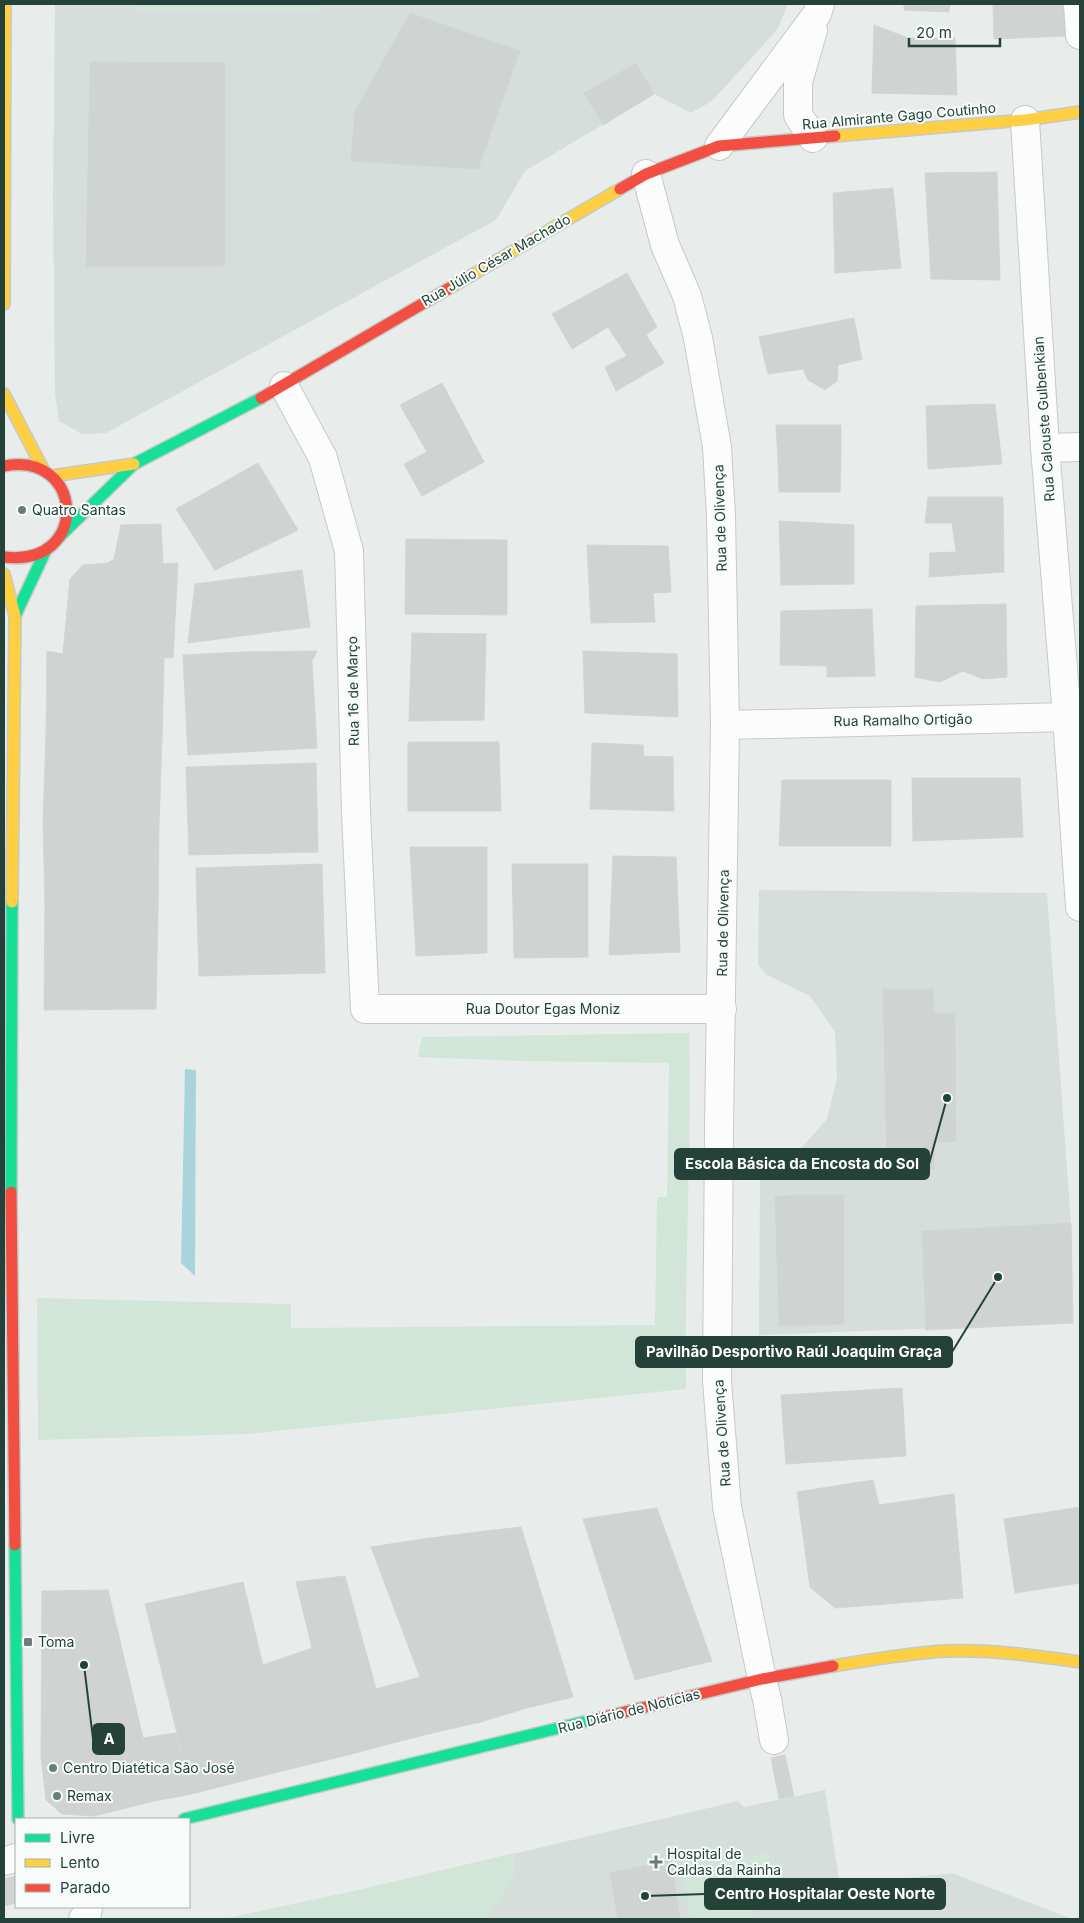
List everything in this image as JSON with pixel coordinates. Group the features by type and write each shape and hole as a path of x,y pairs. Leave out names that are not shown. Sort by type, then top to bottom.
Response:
{"main road":[{"path":"4,304 5,4"},
{"name":"Rua Almirante Gago Coutinho","path":"719,146 1024,120 1080,112"},
{"name":"Rua Júlio César Machado","path":"134,464 284,386 547,230 646,174 719,146"},
{"path":"4,394 48,472 62,490 67,505 66,522 59,538"},
{"path":"4,466 11,463 27,464 48,472 134,464"},
{"path":"15,616 45,552 134,464"},
{"path":"4,556 15,559 30,558 45,552"},
{"path":"4,574 15,616 7,1081 8,1328 18,1818"},
{"name":"Rua Diário de Notícias","path":"188,1818 762,1678 886,1657 947,1651 1000,1652 1080,1662"}],"street":[{"path":"1078,4 1080,35"},
{"path":"813,138 798,116 798,82 818,9"},
{"path":"719,146 818,9"},
{"name":"Rua Calouste Gulbenkian","path":"1024,120 1045,448 1074,718 1080,907"},
{"name":"Rua de Olivença","path":"646,174 665,245 687,296 698,338 717,447 721,516 725,725 717,1381 727,1508 774,1740"},
{"name":"Rua 16 de Março","path":"284,386 323,458 349,551 356,812 365,1009"},
{"path":"1045,448 1080,446"},
{"name":"Rua Ramalho Ortigão","path":"725,725 1074,718"},
{"name":"Rua Doutor Egas Moniz","path":"365,1009 722,1009"},
{"path":"83,1919 88,1914 88,1908"}],"shaded area":[{"path":"55,4 788,4 777,30 712,101 691,113 654,94 525,171 496,220 106,433 82,434 59,421 55,394 53,196"},
{"path":"759,890 1047,893 1071,1223 1073,1323 759,1335 760,1170 795,1155 827,1119 837,1078 835,1032 810,996 767,975 758,965"},
{"name":"Hospital de Caldas da Rainha","path":"825,1790 840,1885 952,1873 1072,1919 224,1919 359,1890 738,1801 744,1807"}],"green space":[{"path":"138,4 323,4 323,11 138,11"},
{"path":"689,1033 690,1122 686,1389 247,1434 38,1440 37,1298 291,1304 291,1328 655,1325 657,1197 667,1197 669,1063 522,1061 418,1057 422,1037"},
{"path":"514,1853 514,1876 486,1919 225,1919 359,1890"},
{"path":"769,1853 777,1894 749,1919 690,1919 683,1866"}],"water":[{"path":"185,1069 196,1070 195,1276 181,1263"}],"building":[{"path":"904,4 950,4 949,12 904,10"},
{"path":"993,4 1029,4 1068,36 994,39"},
{"path":"1029,4 1065,4 1068,36"},
{"path":"410,13 520,51 478,169 351,161 355,111"},
{"path":"874,25 908,38 955,38 957,95 872,93"},
{"path":"90,62 225,63 225,266 86,267"},
{"path":"636,63 654,94 603,125 584,93"},
{"path":"997,172 1000,280 931,279 925,173"},
{"path":"893,188 901,268 835,273 833,193"},
{"path":"627,273 608,327 572,349 552,314"},
{"path":"627,273 657,327 646,335 664,363 616,391 605,367 627,356 608,327"},
{"path":"854,318 862,359 838,365 837,381 825,390 808,380 803,369 768,374 759,337"},
{"path":"442,383 484,462 422,496 404,464 427,452 400,405"},
{"path":"995,404 1002,464 928,469 926,406"},
{"path":"776,425 841,425 841,458 778,459"},
{"path":"841,458 840,492 779,492 778,459"},
{"path":"258,463 298,530 215,570 176,509"},
{"path":"928,497 1003,497 1004,572 929,577 930,553 956,552 952,523 925,523"},
{"path":"779,521 854,525 854,584 781,585"},
{"path":"161,524 163,564 178,563 173,658 63,654 70,579 83,565 108,563 114,559 121,525"},
{"path":"406,539 507,540 507,615 405,614"},
{"path":"587,545 668,546 671,592 653,593 655,622 591,623"},
{"path":"302,570 310,627 188,643 195,584"},
{"path":"1006,604 1007,677 983,679 963,671 940,682 915,677 916,606"},
{"path":"872,609 875,676 827,677 827,666 780,665 781,611"},
{"path":"412,633 486,634 484,720 409,721"},
{"path":"47,651 63,654 164,658 162,740 46,734"},
{"path":"317,651 312,661 317,748 188,755 183,655"},
{"path":"583,651 677,654 678,717 585,713"},
{"path":"46,734 162,740 159,824 43,820"},
{"path":"408,742 499,742 501,811 408,811"},
{"path":"592,743 643,745 644,756 673,757 674,811 590,809"},
{"path":"316,763 318,852 189,855 186,767"},
{"path":"912,778 1020,778 1023,837 913,841"},
{"path":"782,780 891,780 891,846 779,846"},
{"path":"43,820 159,824 158,908 45,905"},
{"path":"410,847 487,847 487,953 416,956"},
{"path":"613,856 676,857 680,952 609,955"},
{"path":"322,864 325,973 199,976 196,868"},
{"path":"512,864 588,864 588,957 514,958"},
{"path":"45,905 158,908 156,1009 44,1010"},
{"path":"883,989 933,989 934,1014 955,1013 956,1142 934,1142 934,1170 887,1169"},
{"path":"844,1195 844,1324 779,1326 775,1196"},
{"path":"1071,1223 1073,1323 926,1330 922,1231"},
{"path":"902,1388 906,1456 786,1464 781,1395"},
{"path":"873,1480 879,1505 954,1494 963,1598 835,1608 810,1587 797,1492"},
{"path":"1080,1507 1080,1583 1015,1593 1004,1519"},
{"path":"657,1508 712,1661 635,1680 583,1519"},
{"path":"521,1527 573,1697 527,1708 477,1532"},
{"path":"477,1532 527,1708 481,1722 423,1539"},
{"path":"423,1539 481,1722 436,1732 420,1677 371,1547"},
{"path":"345,1576 389,1744 348,1755 312,1648 296,1582"},
{"path":"243,1582 263,1665 282,1771 192,1794 145,1604"},
{"path":"108,1590 143,1738 154,1801 94,1816 62,1814 46,1800 41,1757 42,1591"},
{"path":"312,1648 348,1755 282,1771 263,1665"},
{"path":"420,1677 436,1732 389,1744 376,1689"},
{"path":"176,1733 192,1794 154,1801 143,1738"},
{"path":"785,1755 794,1796 779,1799 771,1758"},
{"path":"671,1860 680,1919 618,1919 610,1873"},
{"path":"15,1876 15,1903 4,1906 4,1879"}],"traffic: fast":[{"path":"59,537 134,464 261,398"},
{"path":"15,616 45,552"},
{"path":"11,1192 12,902"},
{"path":"15,1545 18,1818"},
{"path":"188,1818 600,1718"}],"traffic: slow":[{"path":"4,304 5,4"},
{"path":"835,136 1025,120 1080,112"},
{"path":"453,286 620,189"},
{"path":"4,394 43,469"},
{"path":"52,476 134,464"},
{"path":"4,574 15,616 12,902"},
{"path":"833,1666 918,1653 946,1651 980,1651 1080,1662"}],"traffic: jam":[{"path":"620,189 646,174 719,146 835,136"},
{"path":"261,398 453,286"},
{"path":"4,466 31,466 50,475 62,491 67,510 63,529 52,545 32,556 4,557"},
{"path":"11,1192 15,1545"},
{"path":"600,1718 762,1679 833,1666"}],"place":[{"name":"Quatro Santas","path":"22,510"},
{"name":"Escola Básica da Encosta do Sol","path":"947,1098"},
{"name":"Pavilhão Desportivo Raúl Joaquim Graça","path":"998,1277"},
{"name":"Toma","path":"28,1642"},
{"name":"A","path":"84,1665"},
{"name":"Centro Diatética São José","path":"53,1768"},
{"name":"Remax","path":"57,1796"},
{"name":"Hospital de Caldas da Rainha","path":"656,1862"},
{"name":"Centro Hospitalar Oeste Norte","path":"645,1896"}]}
